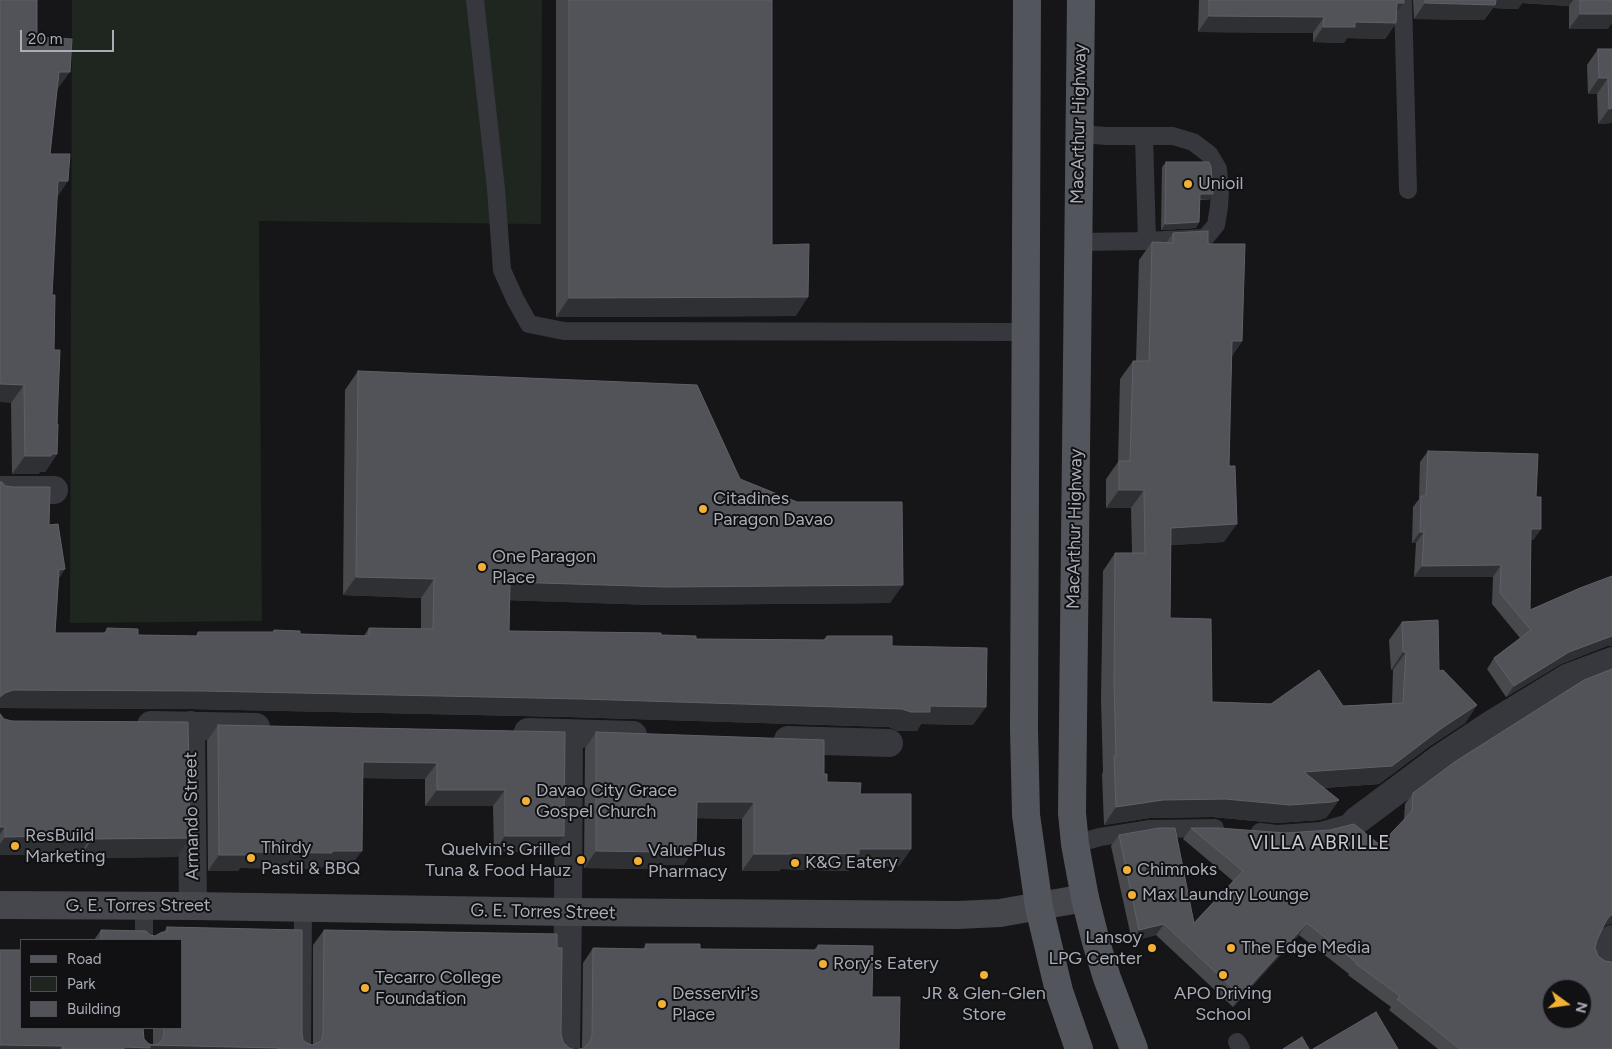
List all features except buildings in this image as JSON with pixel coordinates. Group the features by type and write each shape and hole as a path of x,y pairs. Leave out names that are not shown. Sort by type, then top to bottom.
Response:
{"main road":[{"path":"1027,0 1024,729 1026,815 1038,907 1059,991 1079,1049"},
{"name":"MacArthur Highway","path":"1081,0 1072,813 1075,844 1085,898 1106,978 1134,1049"},
{"name":"G. E. Torres Street","path":"0,905 958,915 1000,913 1085,898"}],"street":[{"path":"0,490 54,490"},
{"path":"1356,821 1439,759 1492,724 1569,677 1612,661"},
{"path":"124,725 280,727"},
{"name":"Armando Street","path":"191,726 193,906"},
{"path":"499,731 656,736"},
{"path":"566,1049 569,733"},
{"path":"763,739 889,743"}],"lane":[{"path":"475,0 496,188 502,270 514,299 529,324 564,331 1026,332"},
{"path":"1403,0 1408,190"},
{"path":"1078,242 1205,238 1216,225 1220,207 1218,168 1209,154 1193,142 1173,136 1079,134"},
{"path":"1144,136 1147,241"},
{"path":"1075,844 1100,837 1150,830 1212,828 1277,834 1320,831 1356,821"},
{"path":"144,906 144,939"},
{"path":"302,1049 303,908"}],"green space":[{"path":"72,0 542,0 541,224 259,221 262,621 70,623"}],"place":[{"name":"Unioil","path":"1188,184"},
{"name":"Citadines Paragon Davao","path":"703,509"},
{"name":"One Paragon Place","path":"482,567"},
{"name":"Davao City Grace Gospel Church","path":"526,801"},
{"name":"ResBuild Marketing","path":"15,846"},
{"name":"Thirdy Pastil & BBQ","path":"251,858"},
{"name":"Quelvin's Grilled Tuna & Food Hauz","path":"581,860"},
{"name":"ValuePlus Pharmacy","path":"638,861"},
{"name":"K&G Eatery","path":"795,863"},
{"name":"Chimnoks","path":"1127,870"},
{"name":"Max Laundry Lounge","path":"1132,895"},
{"name":"Lansoy LPG Center","path":"1152,948"},
{"name":"The Edge Media","path":"1231,948"},
{"name":"Rory's Eatery","path":"823,964"},
{"name":"JR & Glen-Glen Store","path":"984,975"},
{"name":"APO Driving School","path":"1223,975"},
{"name":"Tecarro College Foundation","path":"365,988"},
{"name":"Desservir's Place","path":"662,1004"}],"district":[{"name":"VILLA ABRILLE","path":"1320,843"}]}
